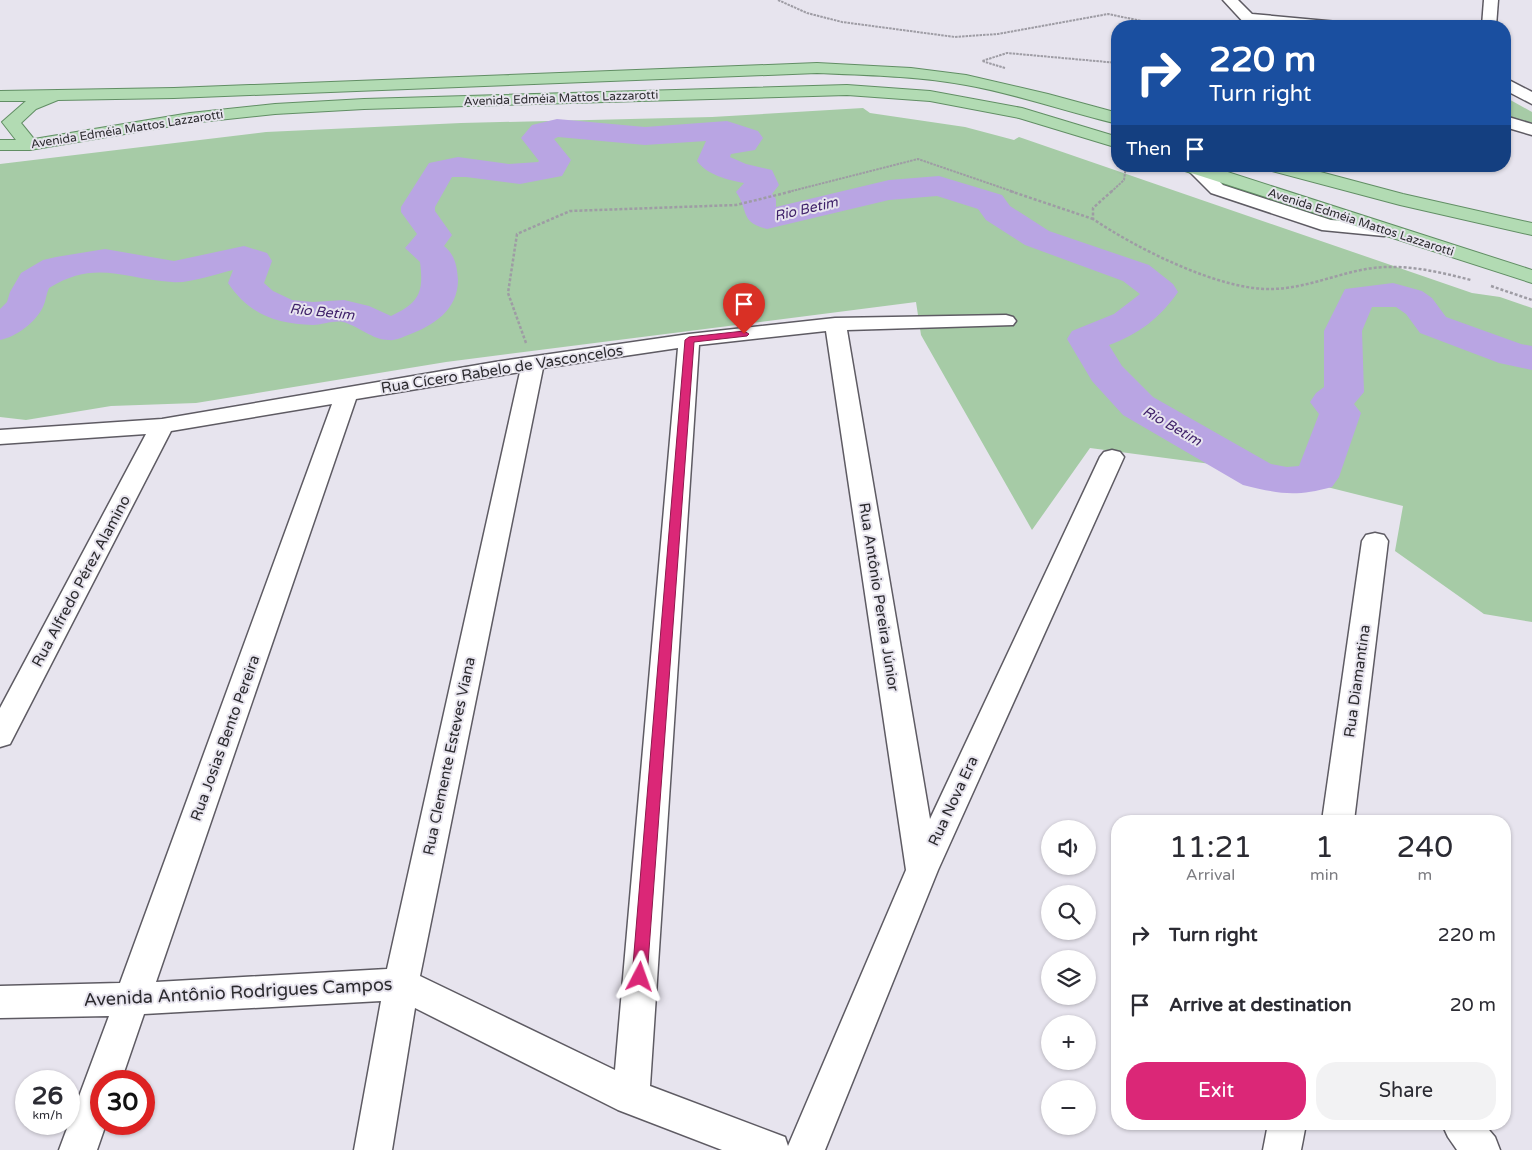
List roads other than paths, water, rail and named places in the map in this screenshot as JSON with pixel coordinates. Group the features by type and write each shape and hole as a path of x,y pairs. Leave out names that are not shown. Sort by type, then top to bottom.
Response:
{"main road":[{"name":"Avenida Edméia Mattos Lazzarotti","path":"0,96 174,93 817,68 900,71 964,80 1051,98 1111,116"},
{"name":"Avenida Edméia Mattos Lazzarotti","path":"0,145 30,145 190,118 275,109 374,104 846,90 930,96 1022,113 1111,141"},
{"path":"30,145 11,122 30,105 64,94"},
{"name":"Avenida Edméia Mattos Lazzarotti","path":"1205,172 1532,278"},
{"name":"Avenida Edméia Mattos Lazzarotti","path":"1298,172 1400,199 1532,229"}],"street":[{"path":"1230,0 1249,20"},
{"path":"1489,20 1491,0"},
{"path":"1511,87 1532,99"},
{"path":"1511,124 1532,130"},
{"name":"Rua Cícero Rabelo de Vasconcelos","path":"0,437 162,426 533,363 689,340 835,324 1006,321"},
{"name":"Rua Antônio Pereira Júnior","path":"835,324 922,870"},
{"path":"631,1097 689,340"},
{"name":"Rua Clemente Esteves Viana","path":"373,1150 401,984 533,363"},
{"name":"Rua Josias Bento Pereira","path":"107,1070 347,394"},
{"name":"Rua Alfredo Pérez Alamino","path":"0,736 162,426"},
{"name":"Rua Nova Era","path":"806,1150 922,870 1112,457"},
{"name":"Rua Diamantina","path":"1339,815 1375,540"},
{"name":"Avenida Antônio Rodrigues Campos","path":"0,1002 132,999 401,984 631,1097 771,1150"},
{"path":"78,1150 90,1116"},
{"path":"1282,1150 1286,1130"},
{"path":"1466,1130 1481,1150"}],"waterway":[{"name":"Rio Betim","path":"0,329 25,306 28,292 34,281 56,268 105,260 174,272 244,257 254,261 246,283 252,292 269,304 302,313 350,312 390,329 415,319 425,312 437,296 439,286 437,258 423,248 435,235 418,212 418,207 440,170 466,167 520,174 536,173 551,169 555,160 537,138 543,132 557,128 645,136 727,130 747,138 744,143 717,147 713,161 737,172 761,177 763,185 753,192 759,199 760,213 767,219 889,190 939,186 990,202 998,213 1037,238 1136,273 1160,292 1154,301 1128,322 1086,339 1106,373 1138,406 1258,475 1287,481 1317,477 1340,413 1330,402 1344,392 1345,352 1343,331 1358,297 1393,294 1409,299 1419,306 1433,325 1513,355 1532,358"}]}
